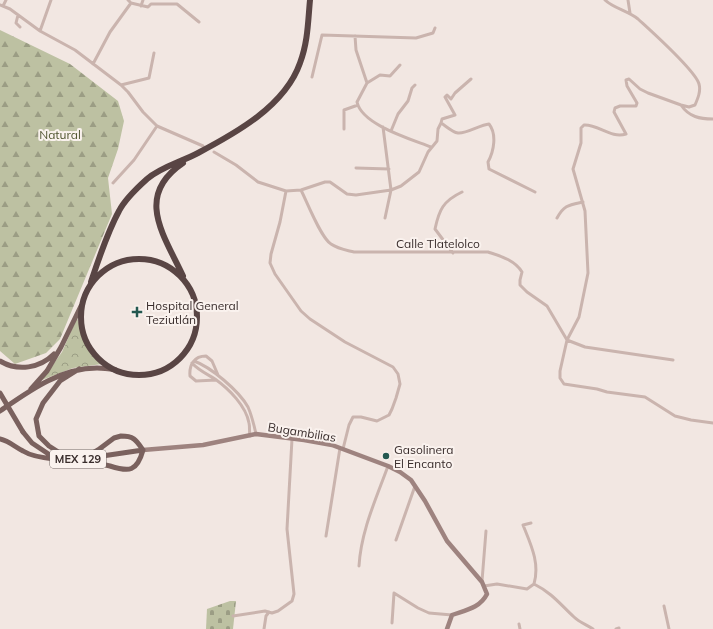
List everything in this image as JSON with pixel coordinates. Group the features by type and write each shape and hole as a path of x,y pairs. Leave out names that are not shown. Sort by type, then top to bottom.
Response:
{"highway":[{"path":"91,282 97,275 116,264 134,260 151,261 174,270 180,275 194,296 197,317 195,334 188,349 179,360 168,368 152,374 138,375 116,370 107,366 97,357 88,345 82,331 81,306 119,210 134,192 148,178 238,131 255,119 277,98 293,79 300,63 307,38 310,0"},
{"path":"186,283 158,223 156,213 157,196 164,181 170,173 196,154"}],"main road":[{"path":"29,391 47,370 61,347 81,306"},
{"path":"0,361 11,366 35,366 49,359 61,347"},
{"path":"0,411 29,391 63,374 80,369 98,368 116,370"},
{"path":"75,459 63,455 48,446 39,436 36,419 43,403 60,381 80,369"},
{"name":"MEX 129","path":"0,393 23,432 32,443 56,459 82,459 143,450"},
{"name":"Bugambilias","path":"143,450 203,445 256,434 332,445 400,472 411,480 425,501 447,541 483,584 487,594 483,601 475,607 452,615"},
{"path":"121,436 130,436 137,441 143,450 140,461 131,469 121,470 84,462 82,459 98,450 114,438 121,436"},
{"path":"0,439 6,440 25,452 46,458 56,459"},
{"path":"447,629 452,615"}],"street":[{"path":"6,0 2,5 40,31 75,50 121,85 143,112 158,126 203,146"},
{"path":"40,31 51,0"},
{"path":"141,6 143,0"},
{"path":"177,4 178,0"},
{"path":"604,0 638,18 692,72 699,84 699,96 695,105 689,107 648,93 640,89 628,79 626,80 627,86 637,103 636,106 620,106 615,108 614,112 626,134 622,136 616,135 589,124 584,125 581,128 581,143 573,169 585,211 588,273 579,317 567,340 560,371 560,378 564,384 645,397 675,416 713,423"},
{"path":"628,0 630,13"},
{"path":"93,64 129,1 148,7 151,4 177,4 199,22"},
{"path":"18,15 16,23 20,27"},
{"path":"312,77 322,35 416,38 434,33 435,28"},
{"path":"355,36 356,50 367,83"},
{"path":"121,85 149,78 154,53"},
{"path":"400,65 390,76 380,75 367,83 357,102 358,105 362,114 383,127 431,147"},
{"path":"214,152 236,165 258,182 286,191 301,190 325,182 330,182 347,194 356,195 391,190 401,186 419,172 428,152 437,141 438,129 442,119 455,115 445,97 447,96 451,99 455,93 471,79"},
{"path":"391,131 398,114 408,101 412,88 415,84"},
{"path":"344,129 344,110 358,105"},
{"path":"681,105 685,111 694,116 702,119 713,119"},
{"path":"441,123 457,133 464,132 481,125 489,124 493,129 494,140 492,155 488,162 489,170 536,192"},
{"path":"113,183 134,160 158,126"},
{"path":"383,127 391,190 385,218"},
{"path":"356,168 389,170"},
{"name":"Calle Tlatelolco","path":"301,190 323,234 329,243 338,248 354,252 488,252 505,258 519,267 522,272 520,285 546,306 567,340"},
{"path":"286,191 280,222 271,254 270,263 275,274 301,311 310,319 345,342 393,367 398,374 400,384 389,415 377,421 361,417 353,417 349,425 341,448 326,536"},
{"path":"453,253 435,230 439,211 462,192"},
{"path":"557,218 566,206 583,202"},
{"path":"567,340 585,347 673,360"},
{"path":"216,380 196,381 190,376 189,368 200,356 206,356 212,361 219,376"},
{"path":"193,362 219,376 240,395 248,406 256,434"},
{"path":"193,362 195,367 216,380 236,398 244,409 249,422 250,436"},
{"path":"233,616 265,612 272,613 287,606 292,601 294,594 287,529 292,438"},
{"path":"359,566 365,529 388,466"},
{"path":"396,540 415,486"},
{"path":"486,531 483,584 497,584 527,589 534,584 537,576 534,550 522,525 531,523"},
{"path":"534,584 558,600 575,618 593,629"},
{"path":"392,623 394,593 429,613 452,615"},
{"path":"664,606 669,629"},
{"path":"264,629 266,616 269,612"},
{"path":"519,624 520,629"}],"green space":[{"name":"Natural","path":"0,30 70,64 118,101 124,121 118,149 108,178 112,214 60,339 46,353 15,364 0,351"},
{"path":"77,318 86,343 102,364 73,368 42,380 62,352"},
{"path":"230,601 236,601 233,629 206,629 207,609"}],"place":[{"name":"Hospital General Teziutlán","path":"137,312"},
{"name":"Gasolinera El Encanto","path":"386,456"}]}
